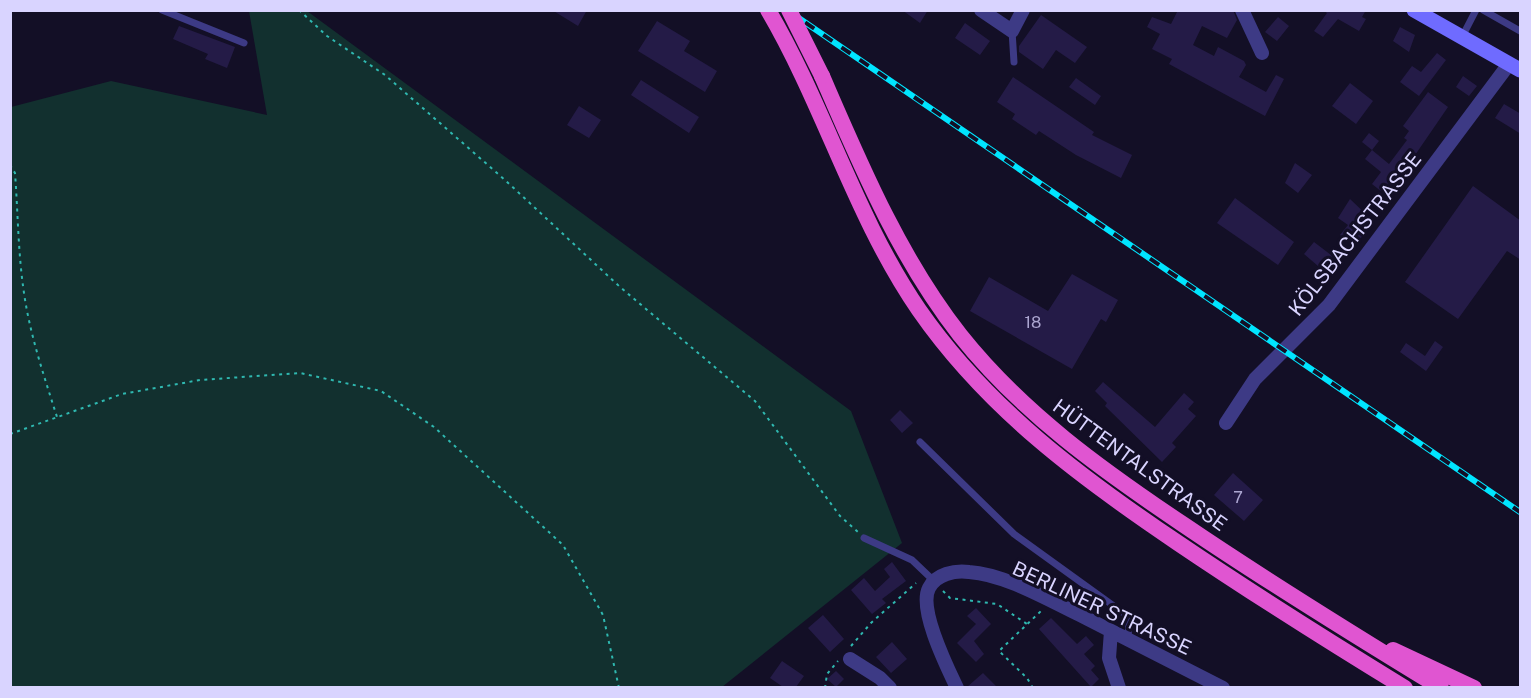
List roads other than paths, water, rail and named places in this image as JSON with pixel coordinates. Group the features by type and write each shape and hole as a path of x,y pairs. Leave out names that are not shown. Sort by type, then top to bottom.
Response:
{"highway":[{"name":"HÜTTENTALSTRASSE","path":"768,10 790,52 851,188 894,270 919,310 972,377 1013,419 1077,473 1212,566 1344,651 1405,687"},
{"name":"HÜTTENTALSTRASSE","path":"789,10 822,76 867,180 910,261 940,307 985,365 1025,405 1089,459 1222,551 1441,687"},
{"path":"1354,635 1416,658 1474,687"},
{"path":"1344,651 1387,687"}],"main road":[{"path":"1414,10 1515,67"}],"street":[{"path":"981,10 1012,31 1023,10"},
{"path":"1242,10 1262,53"},
{"name":"KÖLSBACHSTRASSE","path":"1226,423 1255,379 1291,346 1329,305 1515,67"},
{"name":"BERLINER STRASSE","path":"931,577 970,572 1009,583 1052,601 1223,687"},
{"path":"931,577 928,590 931,627 957,687"},
{"path":"1111,631 1108,658 1119,687"},
{"path":"845,657 880,678 890,687"}],"lane":[{"path":"162,10 244,43"},
{"path":"1462,37 1476,10"},
{"path":"1483,10 1521,31"},
{"path":"1012,31 1014,62"},
{"path":"920,442 1014,534 1129,617 1128,640"},
{"path":"864,538 912,560 931,577"}],"railway":[{"path":"787,10 1520,512"}]}
